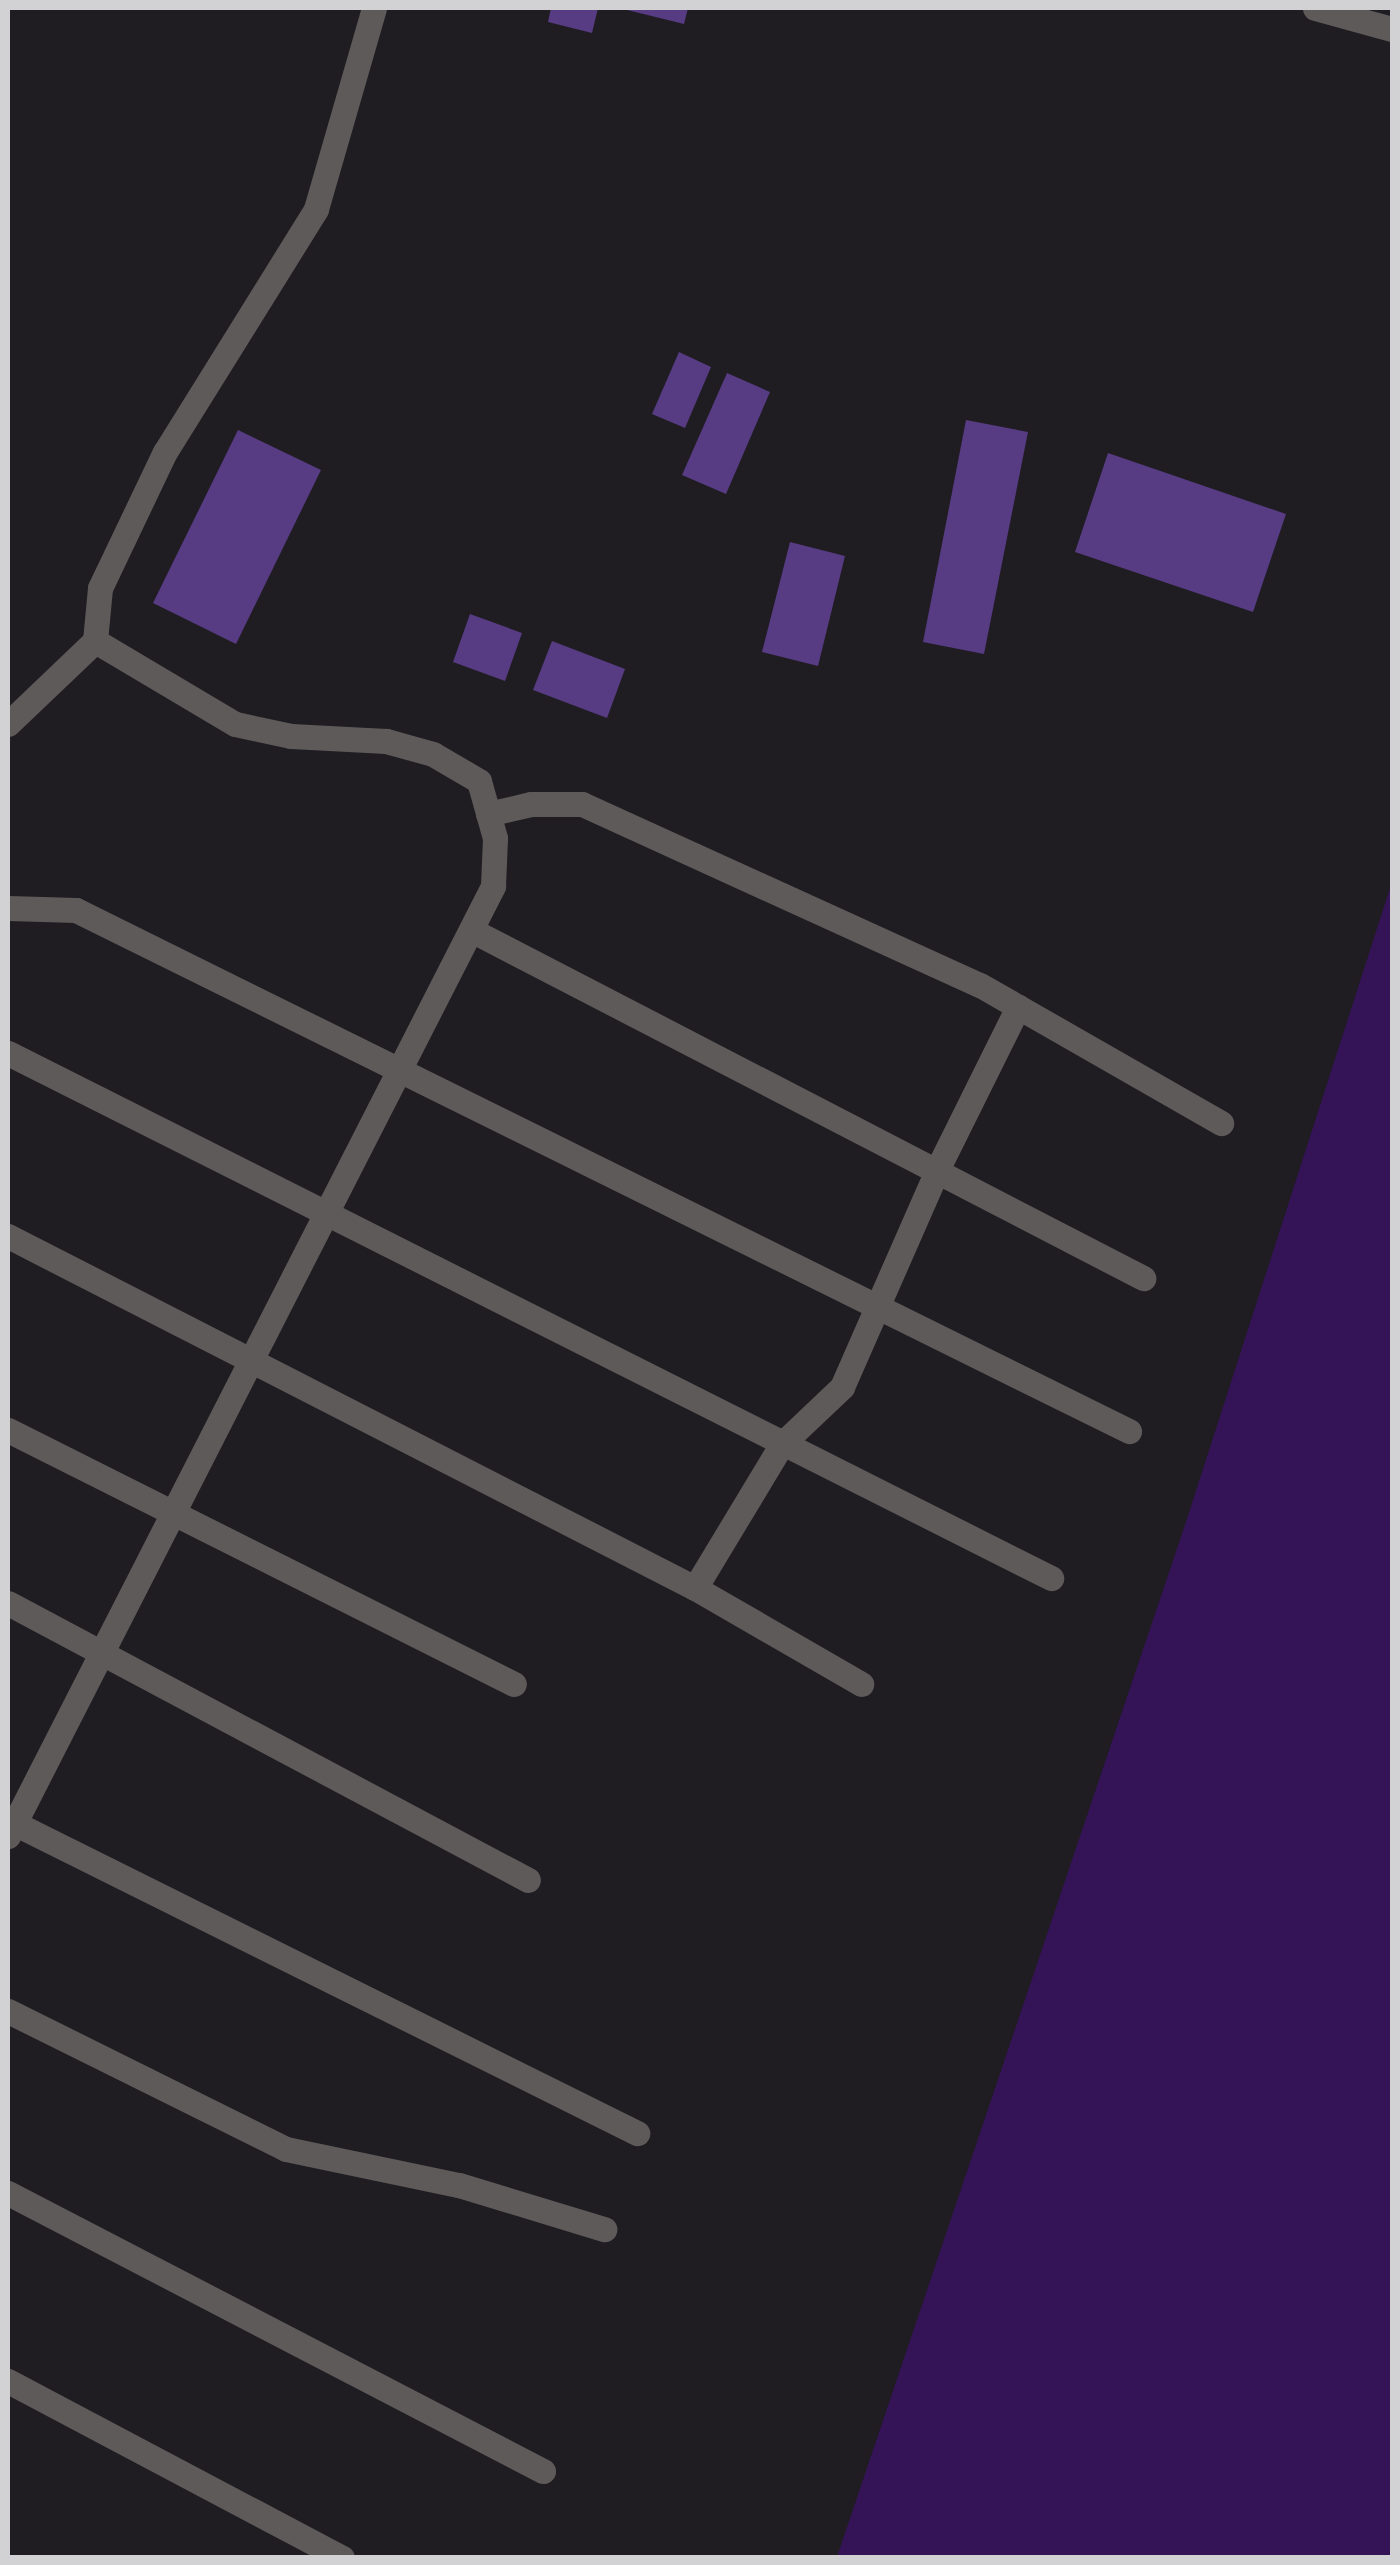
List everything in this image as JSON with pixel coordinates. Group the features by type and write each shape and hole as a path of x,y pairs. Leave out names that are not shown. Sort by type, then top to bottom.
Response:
{"street":[{"path":"8,724 94,641 100,588 164,452 316,209 374,8"},
{"path":"1314,8 1392,29"},
{"path":"94,641 235,724 292,736 386,741 434,754 479,781 495,838 493,886 474,931 322,1211 254,1360 10,1826 636,2133"},
{"path":"488,814 531,804 582,804 1018,1007 1221,1124"},
{"path":"8,908 76,910 880,1313 1129,1431"},
{"path":"474,931 938,1168 1143,1278"},
{"path":"695,1588 782,1444 842,1387 880,1313 938,1168 1018,1007"},
{"path":"8,1052 1052,1578"},
{"path":"8,1236 695,1588 861,1684"},
{"path":"8,1430 172,1517 514,1684"},
{"path":"8,1604 528,1880"},
{"path":"8,2011 286,2150 459,2184 604,2229"},
{"path":"8,2193 543,2471"},
{"path":"8,2381 342,2558"}],"shaded area":[{"path":"1392,882 1392,2557 837,2557 1185,1525"}],"building":[{"path":"551,8 598,8 592,33 548,22"},
{"path":"619,8 688,8 684,24"},
{"path":"679,352 711,367 685,428 652,414"},
{"path":"727,373 770,392 726,494 682,475"},
{"path":"966,420 1028,432 984,654 923,642"},
{"path":"238,430 321,470 236,644 153,603"},
{"path":"1108,453 1286,514 1253,612 1075,552"},
{"path":"790,542 845,556 818,666 762,652"},
{"path":"470,614 522,633 505,681 453,662"},
{"path":"552,641 625,669 607,718 533,690"}]}
